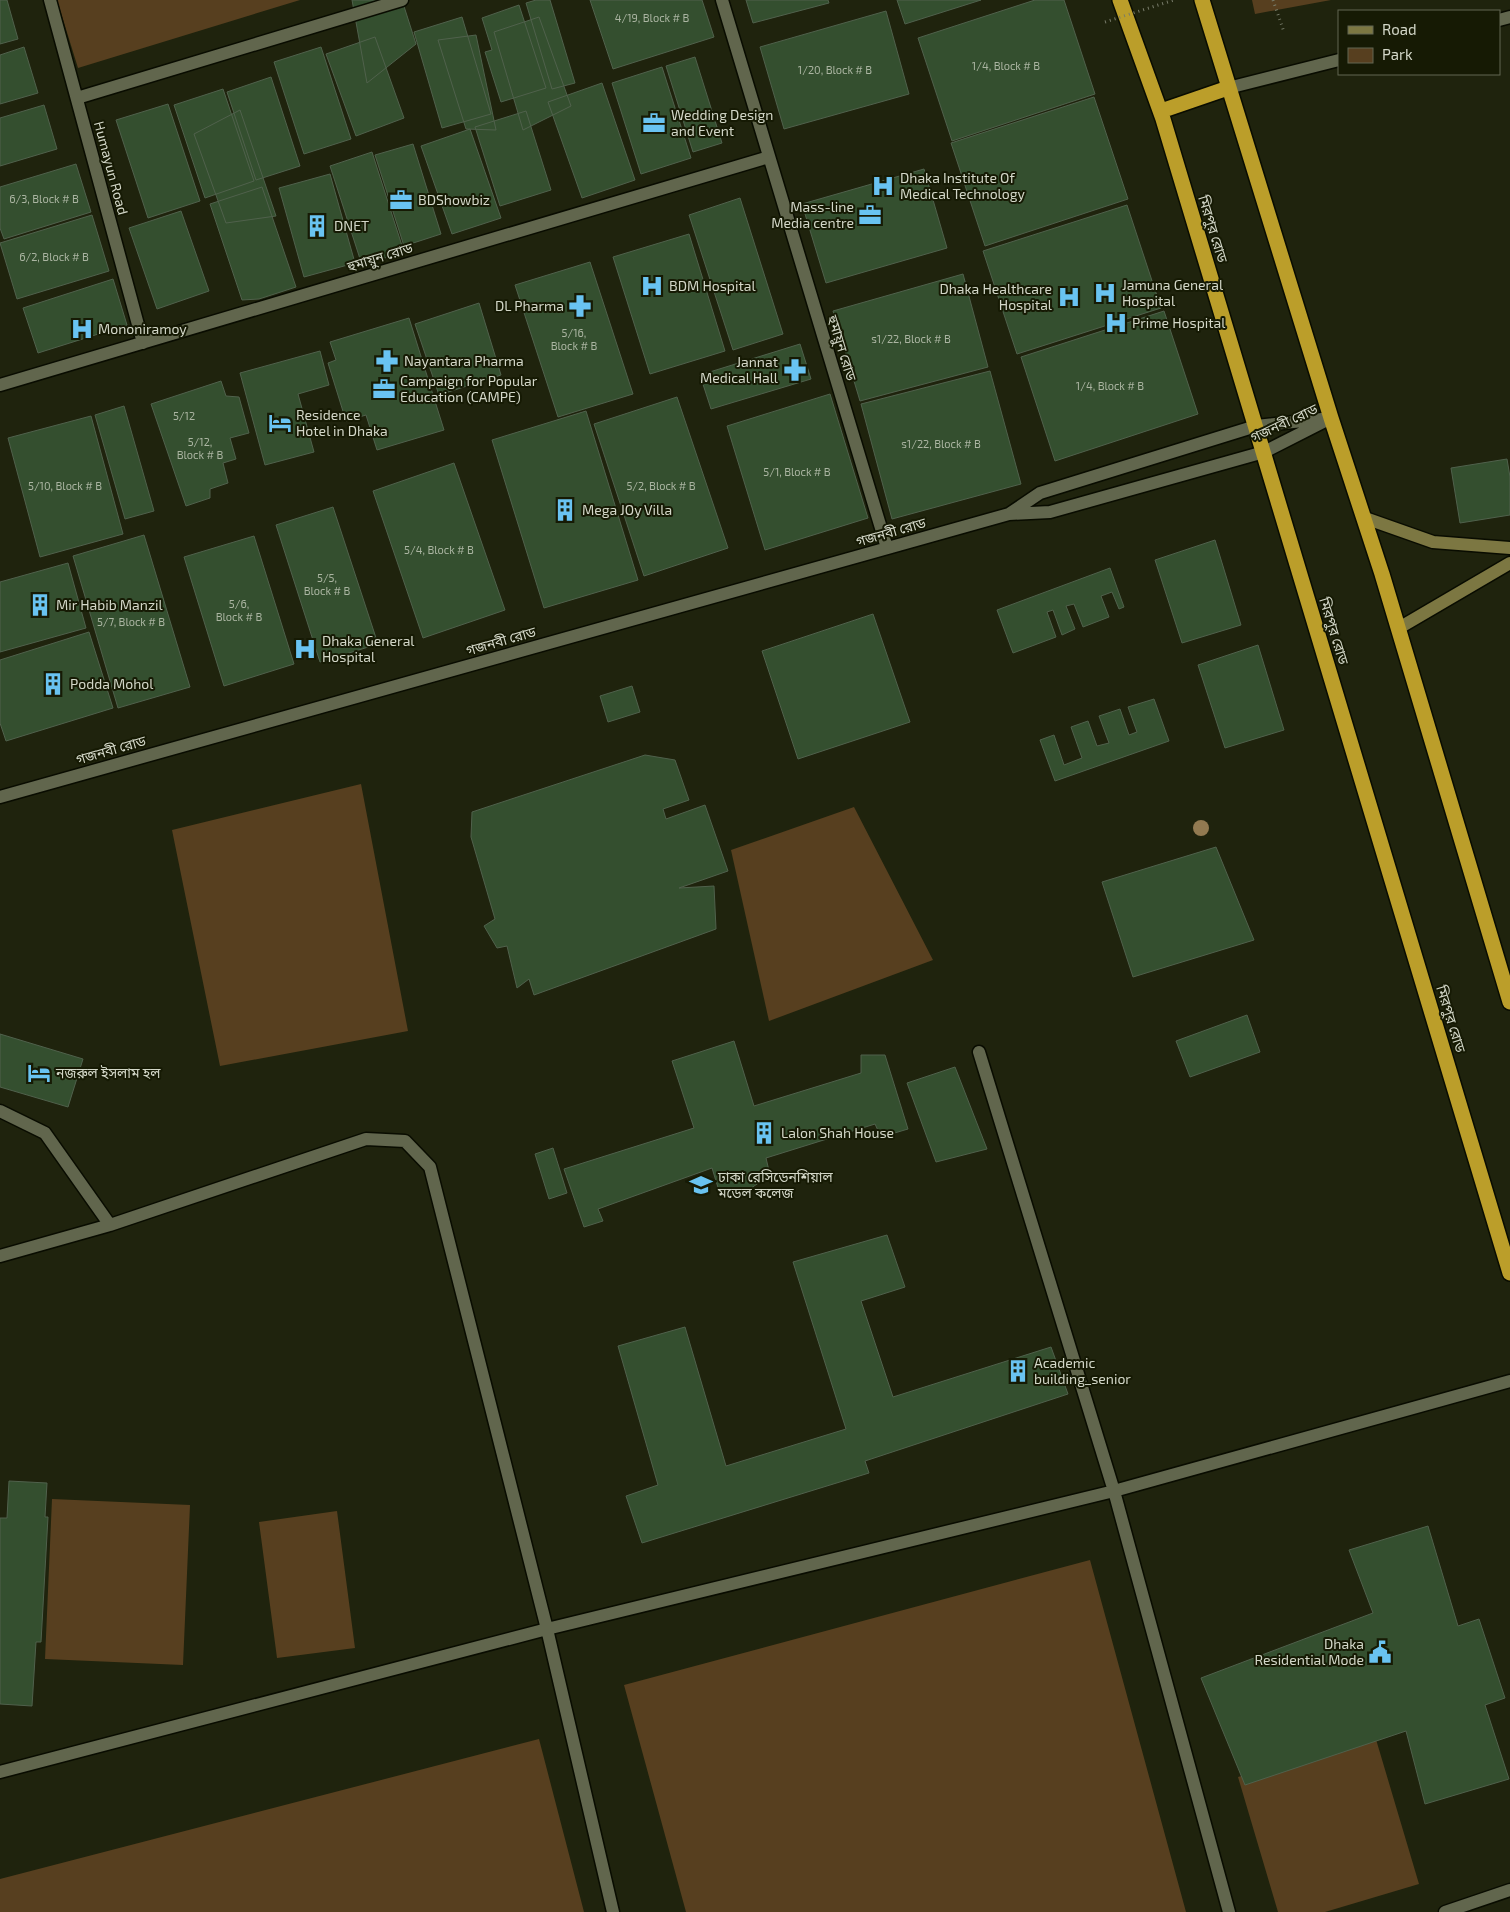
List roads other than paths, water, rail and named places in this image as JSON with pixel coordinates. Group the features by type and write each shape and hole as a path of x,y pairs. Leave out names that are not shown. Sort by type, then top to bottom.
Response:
{"highway":[{"name":"মিরপুর রোড","path":"1120,0 1161,111 1510,1274"},
{"path":"1202,0 1331,418 1365,518 1510,1002"},
{"path":"1161,111 1228,88"}],"street":[{"name":"Humayun Road","path":"50,0 143,343"},
{"path":"77,98 402,0"},
{"name":"হুমায়ুন রোড","path":"722,0 886,548"},
{"path":"1228,88 1338,60"},
{"name":"হুমায়ুন রোড","path":"0,385 769,157"},
{"name":"গজনবী রোড","path":"1009,514 1040,493 1256,426 1331,418"},
{"name":"গজনবী রোড","path":"0,797 1009,514 1050,512 1264,452 1331,418"},
{"path":"1365,518 1433,542 1510,548"},
{"path":"1398,628 1510,563"},
{"path":"979,1052 1114,1491 1229,1912"},
{"path":"0,1111 45,1133 110,1225"},
{"path":"0,1256 110,1225 366,1139 405,1140 430,1167 547,1629 613,1912"},
{"path":"0,1772 547,1629 1114,1491 1510,1381"},
{"path":"1445,1912 1510,1890"}],"place":[{"name":"Wedding Design and Event","path":"654,123"},
{"name":"Dhaka Institute Of Medical Technology","path":"883,186"},
{"name":"BDShowbiz","path":"401,200"},
{"name":"Mass-line Media centre","path":"870,215"},
{"name":"DNET","path":"317,226"},
{"name":"BDM Hospital","path":"652,286"},
{"name":"Jamuna General Hospital","path":"1105,293"},
{"name":"Dhaka Healthcare Hospital","path":"1069,297"},
{"name":"DL Pharma","path":"580,306"},
{"name":"Prime Hospital","path":"1116,323"},
{"name":"Mononiramoy","path":"82,329"},
{"name":"Nayantara Pharma","path":"387,361"},
{"name":"Jannat Medical Hall","path":"795,370"},
{"name":"Campaign for Popular Education (CAMPE)","path":"384,389"},
{"name":"Residence Hotel in Dhaka","path":"280,423"},
{"name":"Mega JOy Villa","path":"565,510"},
{"name":"Mir Habib Manzil","path":"40,605"},
{"name":"Dhaka General Hospital","path":"305,649"},
{"name":"Podda Mohol","path":"53,684"},
{"name":"নজরুল ইসলাম হল","path":"39,1073"},
{"name":"Lalon Shah House","path":"764,1133"},
{"name":"ঢাকা রেসিডেনশিয়াল মডেল কলেজ","path":"701,1185"},
{"name":"Academic building_senior","path":"1018,1371"},
{"name":"Dhaka Residential Mode","path":"1380,1652"}]}
